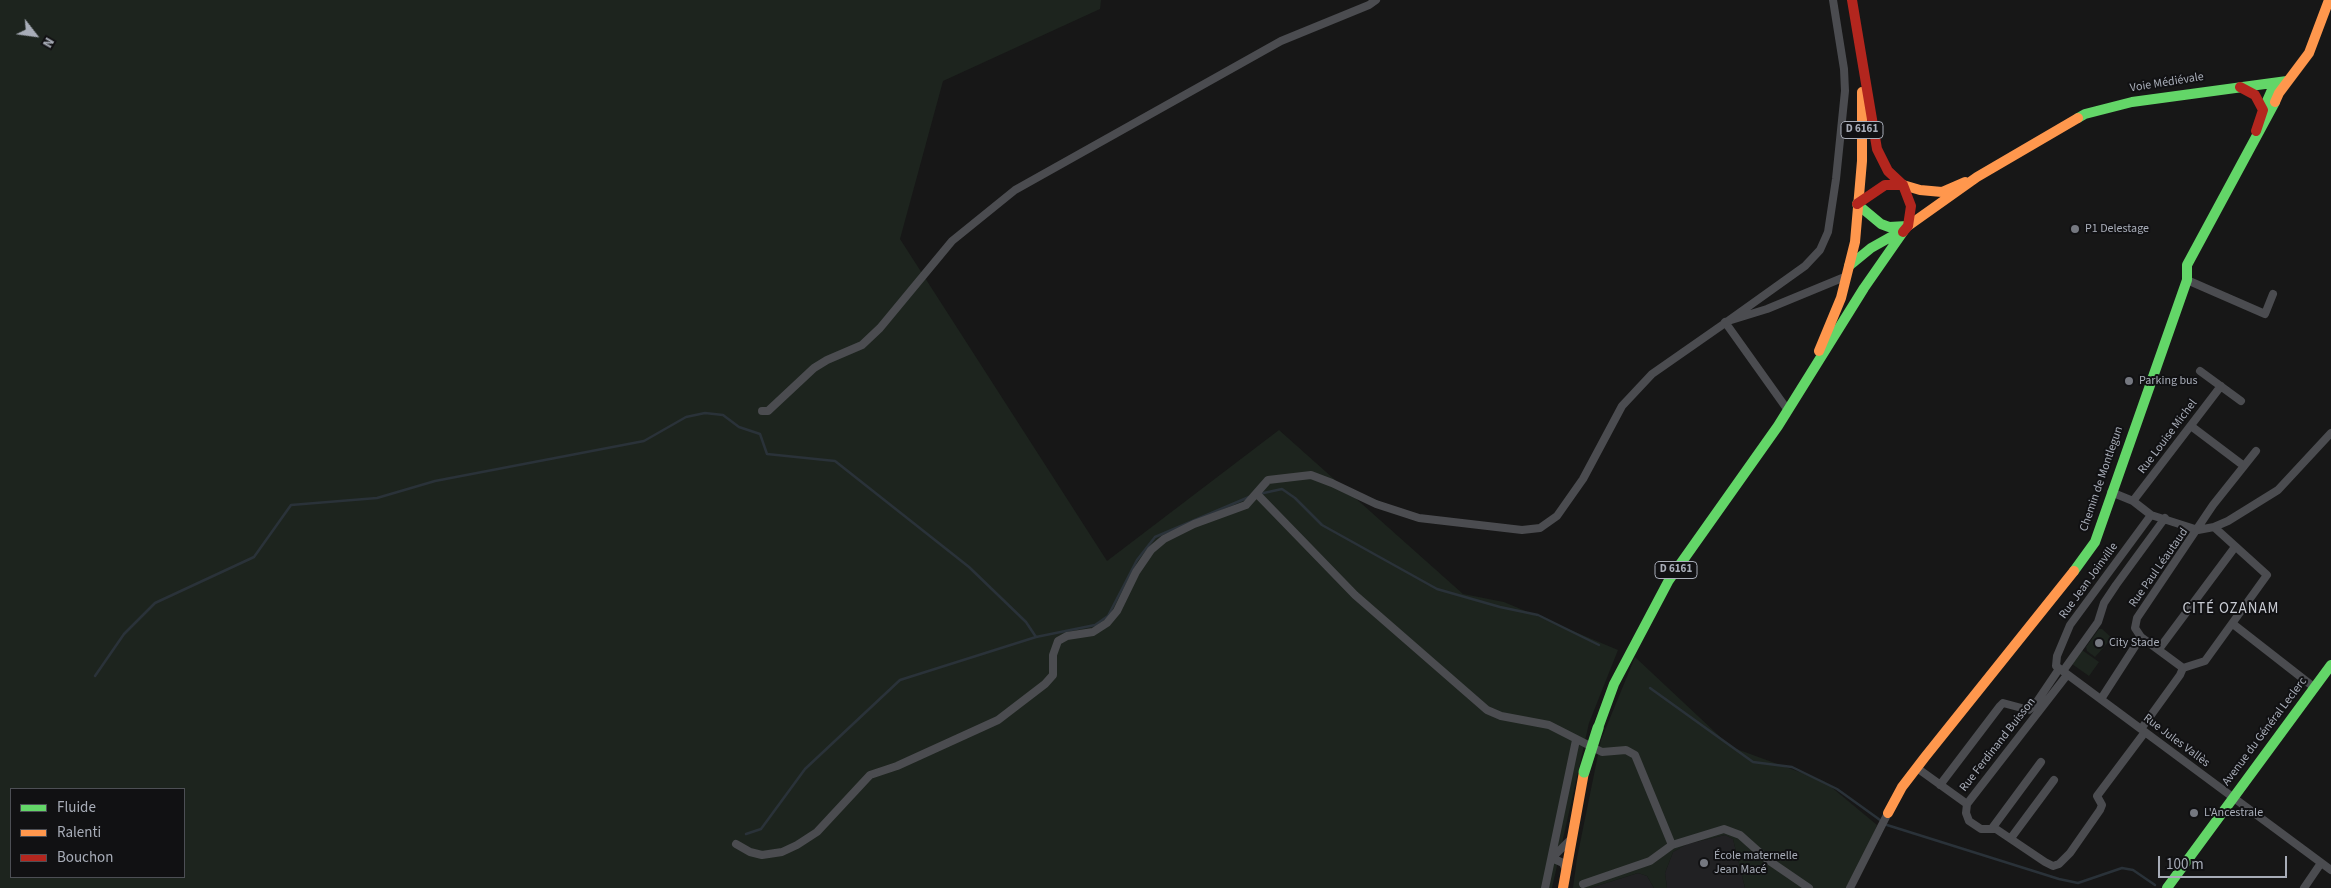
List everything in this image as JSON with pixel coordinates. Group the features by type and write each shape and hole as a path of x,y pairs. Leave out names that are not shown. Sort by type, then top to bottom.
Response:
{"main road":[{"name":"D 6161","path":"1563,888 1584,772 1618,676 1648,615 1669,580 1778,426 1824,340 1848,271 1855,242 1862,161 1862,55 1852,0"},
{"path":"2287,81 2300,68 2309,53 2329,0"},
{"path":"1778,426 1864,288 1908,226 1911,206 1909,197 1888,171 1877,150 1862,55"},
{"name":"Voie Médiévale","path":"1977,177 2085,114 2132,102 2287,81"},
{"name":"Chemin de Montlegun","path":"1888,813 1902,787 2083,560 2100,529 2111,492 2187,280 2187,265 2287,81"},
{"name":"Chemin de Montlegun","path":"2248,150 2275,83"},
{"path":"2240,87 2255,95 2263,110"},
{"path":"1908,226 1896,228 1881,224 1857,204 1885,186 1902,186 1942,192 1977,177"},
{"path":"1848,271 1871,248 1908,226 1977,177"},
{"name":"Avenue du Général Leclerc","path":"2168,888 2331,665"}],"street":[{"path":"762,411 768,411 814,368 827,360 862,345 880,328 952,241 1014,190 1281,42 1369,5 1376,0"},
{"path":"736,844 750,852 762,855 782,852 797,846 817,832 870,775 898,766 998,720 1045,684 1053,675 1053,655 1058,641 1067,636 1093,632 1107,623 1117,611 1136,572 1151,550 1164,539 1194,524 1246,505 1268,480 1311,475 1332,482 1376,504 1419,518 1522,530 1540,528 1557,516 1583,478 1622,406 1652,374 1805,266 1820,250 1828,232 1836,180 1845,91 1844,69 1833,0"},
{"path":"1726,322 1766,310 1848,271"},
{"path":"2187,280 2265,314 2273,294"},
{"path":"1726,322 1787,409"},
{"path":"2200,371 2241,401"},
{"name":"Rue Louise Michel","path":"2133,501 2221,386"},
{"path":"2191,426 2244,466"},
{"path":"2111,492 2133,501 2151,515 2198,530 2214,527 2228,521 2278,490 2331,433"},
{"name":"Rue Paul Léautaud","path":"2141,637 2135,628 2137,618 2198,530 2213,505 2256,450"},
{"path":"1257,494 1355,595 1487,710 1501,716 1549,725 1602,752 1626,750 1635,755 1672,845"},
{"name":"Rue Jean Joinville","path":"2061,670 2057,656 2070,625 2151,515"},
{"path":"1940,785 2003,703 2029,710 2034,706 2098,622 2104,603 2116,584 2165,518"},
{"path":"1967,804 1966,813 1970,821 1981,828 1992,827 2053,866 2059,864 2080,838 2102,805 2097,796 2143,731 2151,715 2184,668 2205,661 2267,575 2214,527"},
{"path":"2159,649 2235,547"},
{"path":"2233,624 2314,688"},
{"path":"2100,700 2141,637 2184,668"},
{"name":"Rue Ferdinand Buisson","path":"1917,768 1967,804 2061,670"},
{"name":"Rue Jules Vallès","path":"2061,670 2331,870"},
{"path":"1545,888 1576,740"},
{"path":"1992,827 2040,762"},
{"path":"2011,838 2054,780"},
{"name":"Chemin de Montlegun","path":"1850,888 1888,813"},
{"path":"1584,884 1650,861 1672,845 1724,829 1740,835 1768,860 1809,888"},
{"path":"1552,858 1572,838"},
{"path":"1552,858 1563,863 1566,870"},
{"path":"2304,888 2321,863"}],"shaded area":[{"path":"0,0 1101,0 1100,9 943,81 900,239 1107,561 1279,430 1463,594 1504,602 1618,650 1589,723 1552,888 0,888"},
{"name":"City Stade","path":"2099,629 2102,629 2112,638 2095,657 2087,651 2086,647"},
{"path":"2082,650 2099,662 2089,676 2072,664"},
{"path":"1635,657 1731,747 1824,781 1877,825 1852,888 1745,888 1733,839 1725,835 1687,844 1673,852 1665,873 1667,888 1654,888 1647,876 1638,873 1590,888 1573,888 1577,858 1601,740"},
{"name":"École maternelle Jean Macé","path":"1725,835 1733,839 1745,888 1667,888 1665,873 1673,852 1687,844"},
{"path":"1638,873 1647,876 1654,888 1590,888"}],"waterway":[{"path":"95,676 124,634 155,603 254,557 291,505 377,498 435,481 644,441 686,417 705,413 723,415 739,427 760,434 767,454 835,461 969,567 1026,622 1036,637"},
{"path":"1259,494 1282,489 1295,498 1322,525 1437,589 1500,607 1538,615 1599,645"},
{"path":"746,834 761,829 805,769 900,680 1036,637 1095,625 1108,616 1137,560 1155,537 1249,497"},
{"path":"1650,688 1753,762 1792,767 1837,789 1887,825 2059,879 2078,883 2122,868 2133,870 2155,885"}],"traffic: fast":[{"path":"2078,118 2085,114 2132,102 2287,81"},
{"path":"2263,110 2275,83"},
{"path":"2074,571 2095,542 2187,280 2187,265 2275,102"},
{"path":"1857,204 1881,224 1889,227 1907,226"},
{"path":"1849,266 1871,248 1903,230"},
{"path":"1598,728 1614,684 1669,580 1778,426 1864,288 1903,232"},
{"path":"2167,888 2331,665"},
{"path":"1584,772 1598,728"}],"traffic: slow":[{"path":"2275,102 2279,93 2309,53 2329,0"},
{"path":"1819,351 1841,298 1855,242 1862,161 1862,92"},
{"path":"1908,226 1977,177 2078,118"},
{"path":"1903,185 1920,190 1942,192 1965,182"},
{"path":"1888,813 1902,787 1925,757 2074,571"},
{"path":"1563,888 1584,772"}],"traffic: jam":[{"path":"1852,0 1877,149 1888,171 1903,185 1911,206 1908,226 1903,232"},
{"path":"2240,87 2255,95 2263,110 2256,131"},
{"path":"1857,204 1885,185 1903,185"}],"place":[{"name":"P1 Delestage","path":"2075,229"},
{"name":"Parking bus","path":"2129,381"},
{"name":"City Stade","path":"2099,643"},
{"name":"L'Ancestrale","path":"2194,813"},
{"name":"École maternelle Jean Macé","path":"1704,863"}],"district":[{"name":"CITÉ OZANAM","path":"2231,610"}]}
